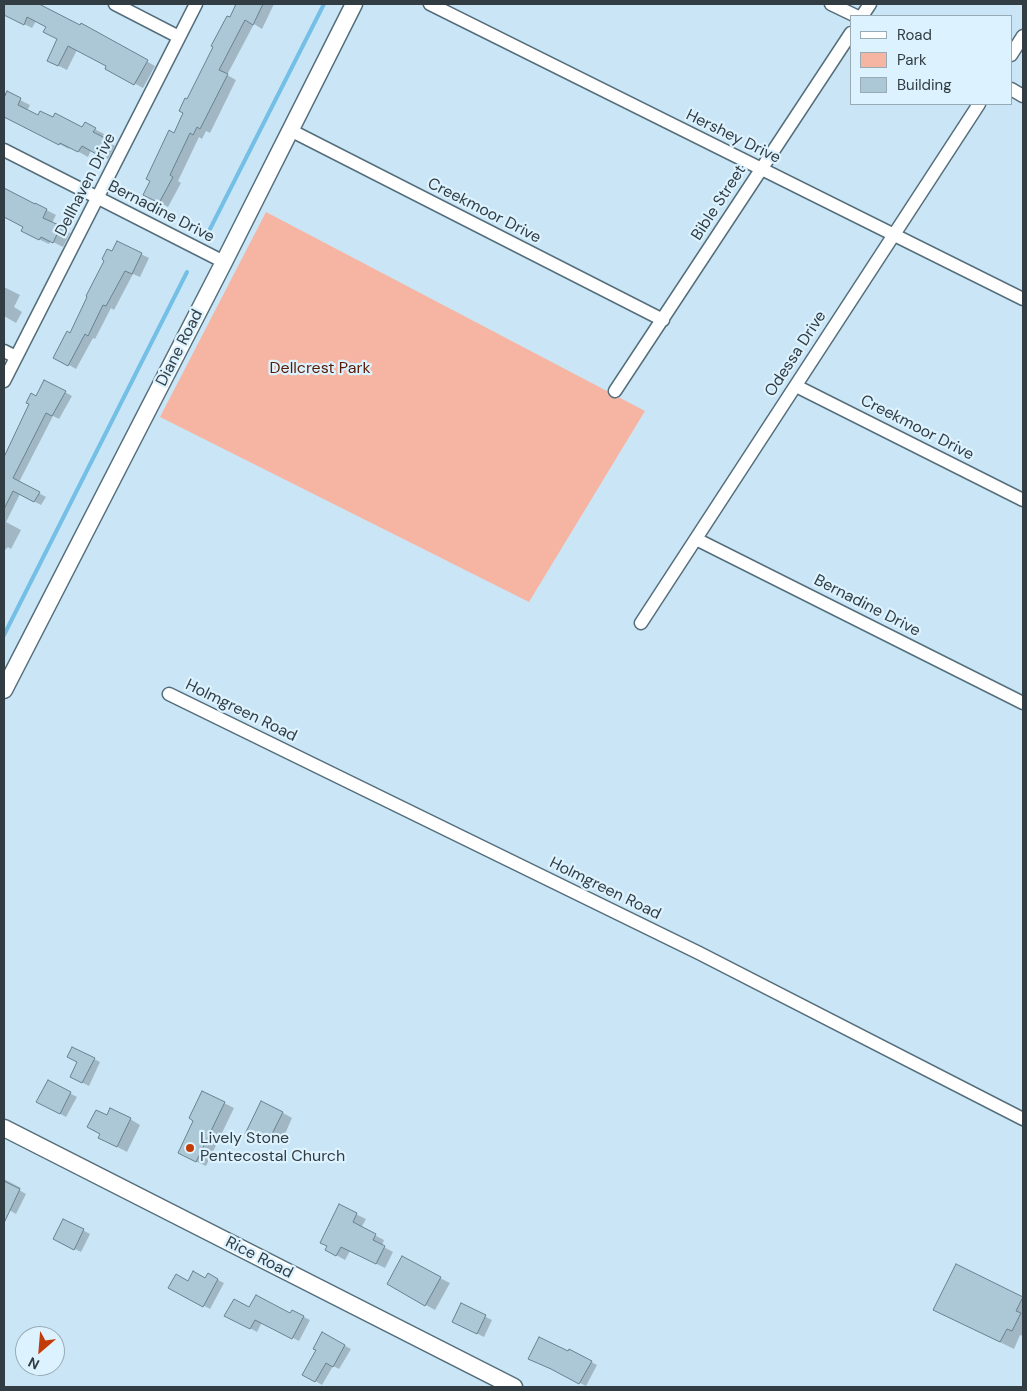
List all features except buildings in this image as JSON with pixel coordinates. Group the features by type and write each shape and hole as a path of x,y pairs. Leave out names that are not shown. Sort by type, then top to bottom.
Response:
{"street":[{"path":"114,4 179,37"},
{"name":"Dellhaven Drive","path":"4,381 196,4"},
{"name":"Diane Road","path":"4,690 354,4"},
{"name":"Hershey Drive","path":"430,4 1023,298"},
{"path":"831,4 854,15"},
{"path":"863,15 870,4"},
{"name":"Bible Street","path":"615,391 850,35"},
{"path":"1012,53 1023,36"},
{"path":"1012,90 1023,96"},
{"name":"Odessa Drive","path":"641,622 978,105"},
{"name":"Creekmoor Drive","path":"290,130 662,320"},
{"name":"Bernadine Drive","path":"4,150 224,262"},
{"path":"4,351 16,357"},
{"name":"Creekmoor Drive","path":"796,386 1023,500"},
{"name":"Bernadine Drive","path":"696,539 1023,703"},
{"name":"Holmgreen Road","path":"169,694 699,953 1023,1119"},
{"name":"Rice Road","path":"4,1128 514,1387"}],"green space":[{"name":"Dellcrest Park","path":"266,212 645,411 529,602 160,417"}],"waterway":[{"path":"209,231 324,4"},
{"path":"4,635 187,272"}],"place":[{"name":"Lively Stone Pentecostal Church","path":"190,1148"}]}
